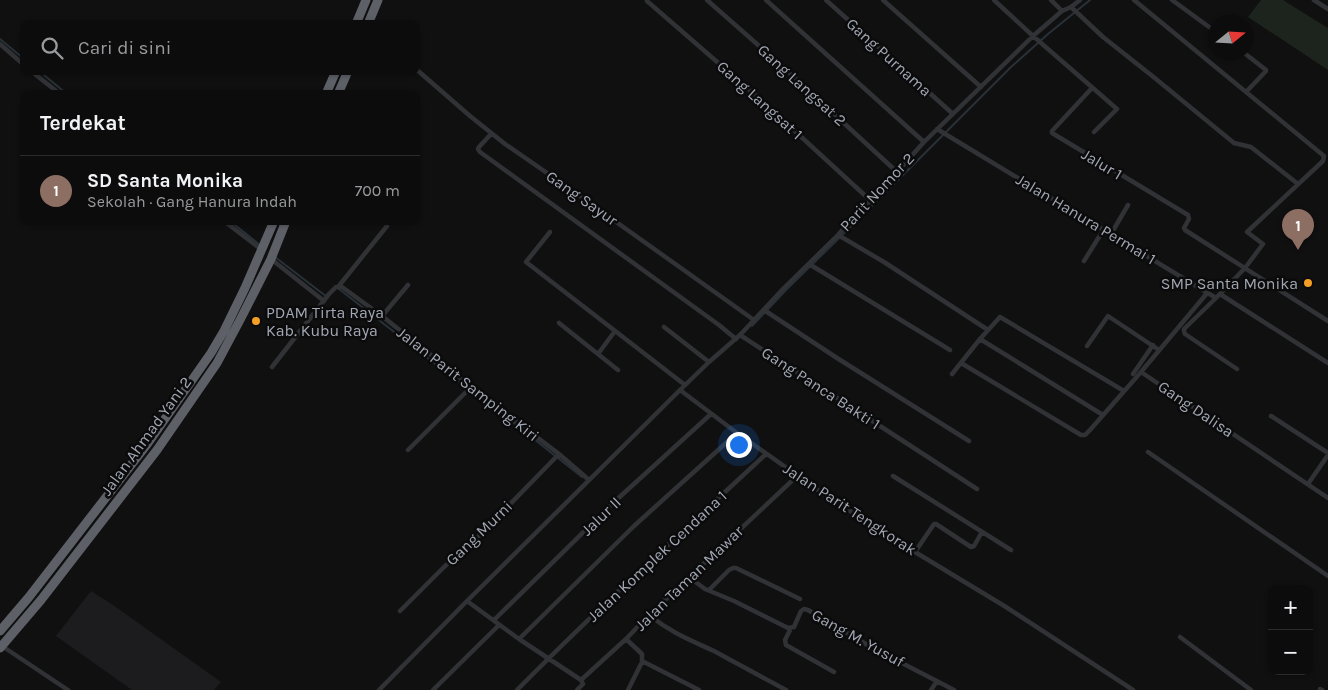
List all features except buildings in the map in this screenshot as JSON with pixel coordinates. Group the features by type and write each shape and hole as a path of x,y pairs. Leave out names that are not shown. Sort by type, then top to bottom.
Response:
{"highway":[{"path":"358,20 366,0"},
{"path":"370,20 378,0"},
{"path":"328,90 334,75"},
{"path":"340,90 346,75"},
{"name":"Jalan Ahmad Yani 2","path":"0,631 94,514 202,367 224,331 272,225"},
{"name":"Jalan Ahmad Yani 2","path":"1,647 41,600 166,436 217,363 272,256 284,225"}],"street":[{"name":"Gang Langsat 2","path":"707,0 790,73 897,172"},
{"path":"766,0 924,142"},
{"name":"Gang Purnama","path":"826,0 953,114"},
{"path":"884,0 981,87"},
{"path":"994,0 1117,108 1094,132"},
{"path":"1052,0 1062,12"},
{"name":"Parit Nomor 2","path":"680,390 738,337 856,214 871,201 924,142 941,132 953,114 1033,36 1080,0"},
{"path":"1134,0 1324,156 1326,160 1247,232 1263,244 1245,268 1184,329 1185,334 1237,368"},
{"path":"1172,0 1208,26"},
{"path":"1314,0 1328,9"},
{"name":"Gang Langsat 1","path":"647,1 761,100 871,201"},
{"path":"1071,7 1102,37 1234,143 1251,146 1298,184"},
{"path":"0,44 20,62"},
{"path":"1246,92 1266,71 1253,60"},
{"name":"Gang Sayur","path":"420,72 491,134 754,320"},
{"path":"37,75 55,90"},
{"name":"Jalur 1","path":"1092,88 1052,133 1188,215 1189,219 1184,228 1186,232 1245,268"},
{"name":"Jalan Hanura Permai 1","path":"941,132 1328,363"},
{"name":"Gang Panca Bakti 1","path":"491,134 479,147 478,150 480,152 719,325 977,488"},
{"path":"1111,234 1128,205"},
{"path":"230,225 263,248"},
{"path":"272,367 334,288 338,287 387,226"},
{"path":"1084,261 1104,230"},
{"path":"550,232 526,262 685,385"},
{"path":"838,234 988,330"},
{"path":"272,256 326,298"},
{"path":"808,264 950,350"},
{"path":"1245,268 1328,321"},
{"path":"382,316 408,285"},
{"name":"Jalan Parit Samping Kiri","path":"338,287 344,288 382,316 469,389 558,454 589,480"},
{"path":"1141,372 1208,292"},
{"path":"764,310 970,441"},
{"path":"1086,346 1108,316 1159,350"},
{"path":"952,374 1000,317 1124,391"},
{"path":"559,323 618,370"},
{"path":"664,327 709,362"},
{"path":"598,354 615,331"},
{"path":"980,339 1103,415"},
{"path":"1133,374 1153,345"},
{"name":"Gang Dalisa","path":"960,363 1078,433 1080,436 1084,435 1141,372 1328,498"},
{"path":"408,450 469,389"},
{"path":"379,690 680,390"},
{"name":"Jalan Parit Tengkorak","path":"680,390 797,476 915,552 1006,607 1133,690"},
{"name":"Jalur II","path":"494,620 613,503 711,414"},
{"path":"1271,416 1328,454 1308,484"},
{"path":"520,639 634,526 737,433"},
{"path":"1148,452 1328,576"},
{"name":"Gang Murni","path":"400,611 444,567 476,539 558,454"},
{"name":"Jalan Komplek Cendana 1","path":"517,690 548,658 766,454"},
{"name":"Jalan Taman Mawar","path":"581,680 797,476"},
{"path":"893,476 1011,550"},
{"path":"915,552 934,524 971,547 974,546 982,532"},
{"path":"709,590 729,570 736,568 800,599"},
{"name":"Gang M. Yusuf","path":"690,577 701,587 788,628 794,627 804,609 808,610 872,647 954,690"},
{"path":"467,601 581,680 583,684 577,690"},
{"path":"649,615 661,625 786,690"},
{"path":"433,690 500,625"},
{"path":"791,628 785,640 786,645 834,672"},
{"path":"1180,637 1251,690"},
{"path":"626,639 642,654 642,662 628,690"},
{"path":"1,647 68,690"},
{"path":"642,662 699,690"},
{"path":"931,690 937,681"}],"shaded area":[{"path":"1261,0 1283,0 1328,28 1328,70 1253,20 1253,15 1250,15"},
{"path":"91,591 221,682 214,690 132,690 56,636"}],"waterway":[{"path":"752,326 1011,67 1090,0"},
{"path":"0,39 20,56"},
{"path":"44,75 62,90"},
{"path":"235,225 260,245"},
{"path":"275,257 327,297"},
{"path":"339,289 582,477"}],"place":[{"name":"SD Santa Monika","path":"1298,250"},
{"name":"SMP Santa Monika","path":"1308,283"},
{"name":"PDAM Tirta Raya Kab. Kubu Raya","path":"256,321"}]}
